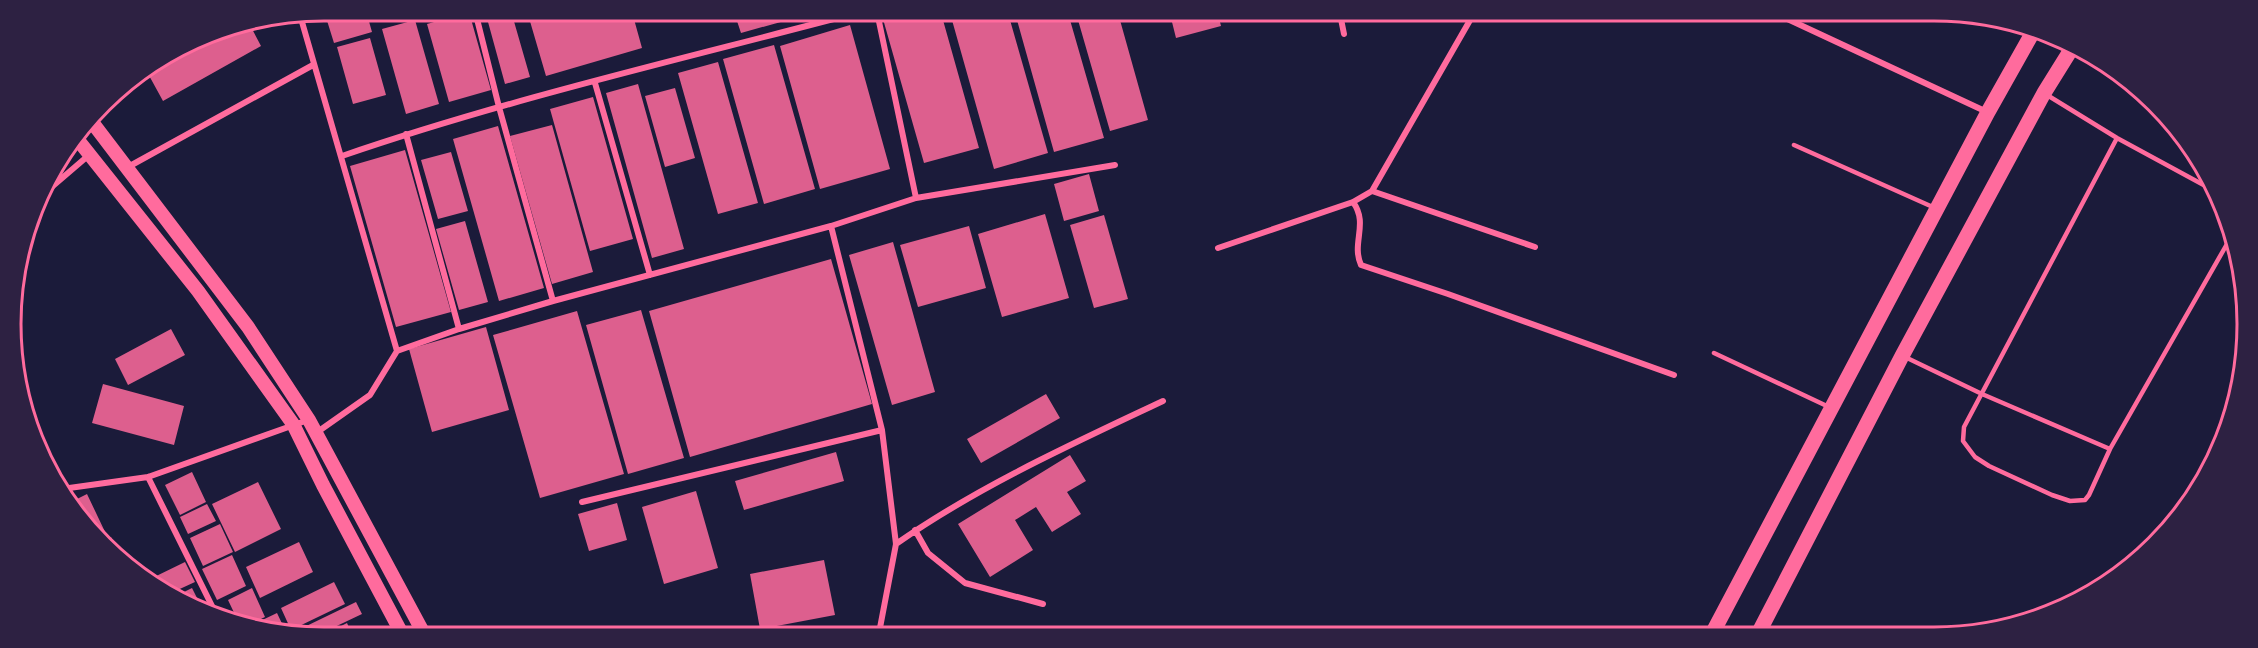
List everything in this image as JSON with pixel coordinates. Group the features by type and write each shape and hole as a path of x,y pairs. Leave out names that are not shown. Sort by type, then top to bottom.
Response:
{"highway":[{"path":"1716,627 1988,112 2030,37"},
{"path":"1762,627 1902,356 2044,93 2069,53"}],"main road":[{"path":"95,126 248,327 309,420 420,627"},
{"path":"81,144 198,291 293,424 398,627"}],"street":[{"path":"478,21 553,301"},
{"path":"342,156 406,134 499,107 826,21"},
{"path":"879,21 916,198"},
{"path":"1341,21 1344,34"},
{"path":"1218,248 1353,202 1372,191 1470,21"},
{"path":"1794,21 1988,112"},
{"path":"302,22 397,351"},
{"path":"128,167 313,64"},
{"path":"595,82 650,276"},
{"path":"406,134 459,329"},
{"path":"55,184 90,155"},
{"path":"315,433 370,395 397,351 459,329 553,301 831,226 916,198 1115,165"},
{"path":"1372,191 1535,247"},
{"path":"1353,202 1360,212 1357,256 1361,265 1674,375"},
{"path":"831,226 882,430 896,544 880,627"},
{"path":"896,544 915,530 1030,465 1163,401"},
{"path":"69,488 148,477 309,420"},
{"path":"582,502 882,430"},
{"path":"148,477 212,605"},
{"path":"915,530 928,553 965,583 1044,603"}],"lane":[{"path":"2044,93 2117,138 2203,185"},
{"path":"2117,138 1964,427 1962,441 1975,457 2052,495 2070,501 2085,500 2110,449 2227,245"},
{"path":"1794,145 1937,209"},
{"path":"1714,352 1832,409"},
{"path":"1902,356 1982,394 2110,449"}],"building":[{"path":"327,21 369,21 372,32 334,43"},
{"path":"415,21 439,104 406,114 382,29"},
{"path":"438,21 472,21 491,90 449,102 427,24"},
{"path":"488,21 514,21 530,77 505,84"},
{"path":"530,21 634,21 642,48 546,76"},
{"path":"737,21 784,21 741,33"},
{"path":"884,21 943,21 979,148 924,163"},
{"path":"952,21 1010,21 1048,153 994,169"},
{"path":"1017,21 1070,21 1104,138 1054,152"},
{"path":"1078,21 1120,21 1148,120 1110,131"},
{"path":"1172,21 1220,21 1221,26 1176,38"},
{"path":"850,25 890,169 820,189 780,46"},
{"path":"252,30 261,46 163,101 150,77 190,52"},
{"path":"370,38 386,95 353,104 337,47"},
{"path":"774,45 815,189 764,204 723,59"},
{"path":"718,62 758,203 718,214 678,73"},
{"path":"638,84 684,249 652,258 606,93"},
{"path":"675,88 695,158 665,167 645,96"},
{"path":"593,97 633,239 590,251 550,109"},
{"path":"552,125 593,272 552,284 510,136"},
{"path":"498,126 544,288 499,301 453,139"},
{"path":"405,150 451,312 396,327 350,166"},
{"path":"451,152 468,211 438,219 421,160"},
{"path":"1089,174 1099,211 1064,221 1054,184"},
{"path":"1045,214 1069,298 1002,317 978,234"},
{"path":"1104,215 1128,299 1094,308 1070,225"},
{"path":"465,221 488,302 459,310 436,229"},
{"path":"969,226 986,288 918,307 900,245"},
{"path":"893,242 935,392 892,405 849,255"},
{"path":"831,259 872,404 690,457 649,311"},
{"path":"641,310 684,458 628,474 586,325"},
{"path":"577,311 624,474 540,498 493,335"},
{"path":"486,327 509,410 432,432 409,349"},
{"path":"171,329 185,355 128,385 115,359"},
{"path":"103,384 184,406 174,445 92,423"},
{"path":"1046,394 1060,418 981,463 967,439"},
{"path":"836,452 844,481 744,510 735,481"},
{"path":"1070,455 1086,481 1067,492 1081,514 1052,532 1036,507 1015,520 1033,550 990,577 958,524"},
{"path":"192,472 206,502 180,515 165,485"},
{"path":"258,482 281,529 235,552 212,504"},
{"path":"696,491 718,568 664,584 642,507"},
{"path":"87,494 106,534 96,524 77,499"},
{"path":"617,503 627,540 589,551 578,514"},
{"path":"207,504 216,521 188,534 180,517"},
{"path":"220,524 233,552 203,566 190,538"},
{"path":"299,542 313,572 260,598 246,567"},
{"path":"232,555 246,586 217,600 202,569"},
{"path":"824,560 835,615 760,627 750,574"},
{"path":"185,562 195,582 178,590 156,576"},
{"path":"334,582 345,604 300,626 288,624 281,608"},
{"path":"192,588 198,599 190,596 183,592"},
{"path":"252,588 265,617 259,620 234,613 228,600"},
{"path":"356,602 362,614 335,627 306,626"},
{"path":"277,613 282,624 265,621 262,620"}]}
